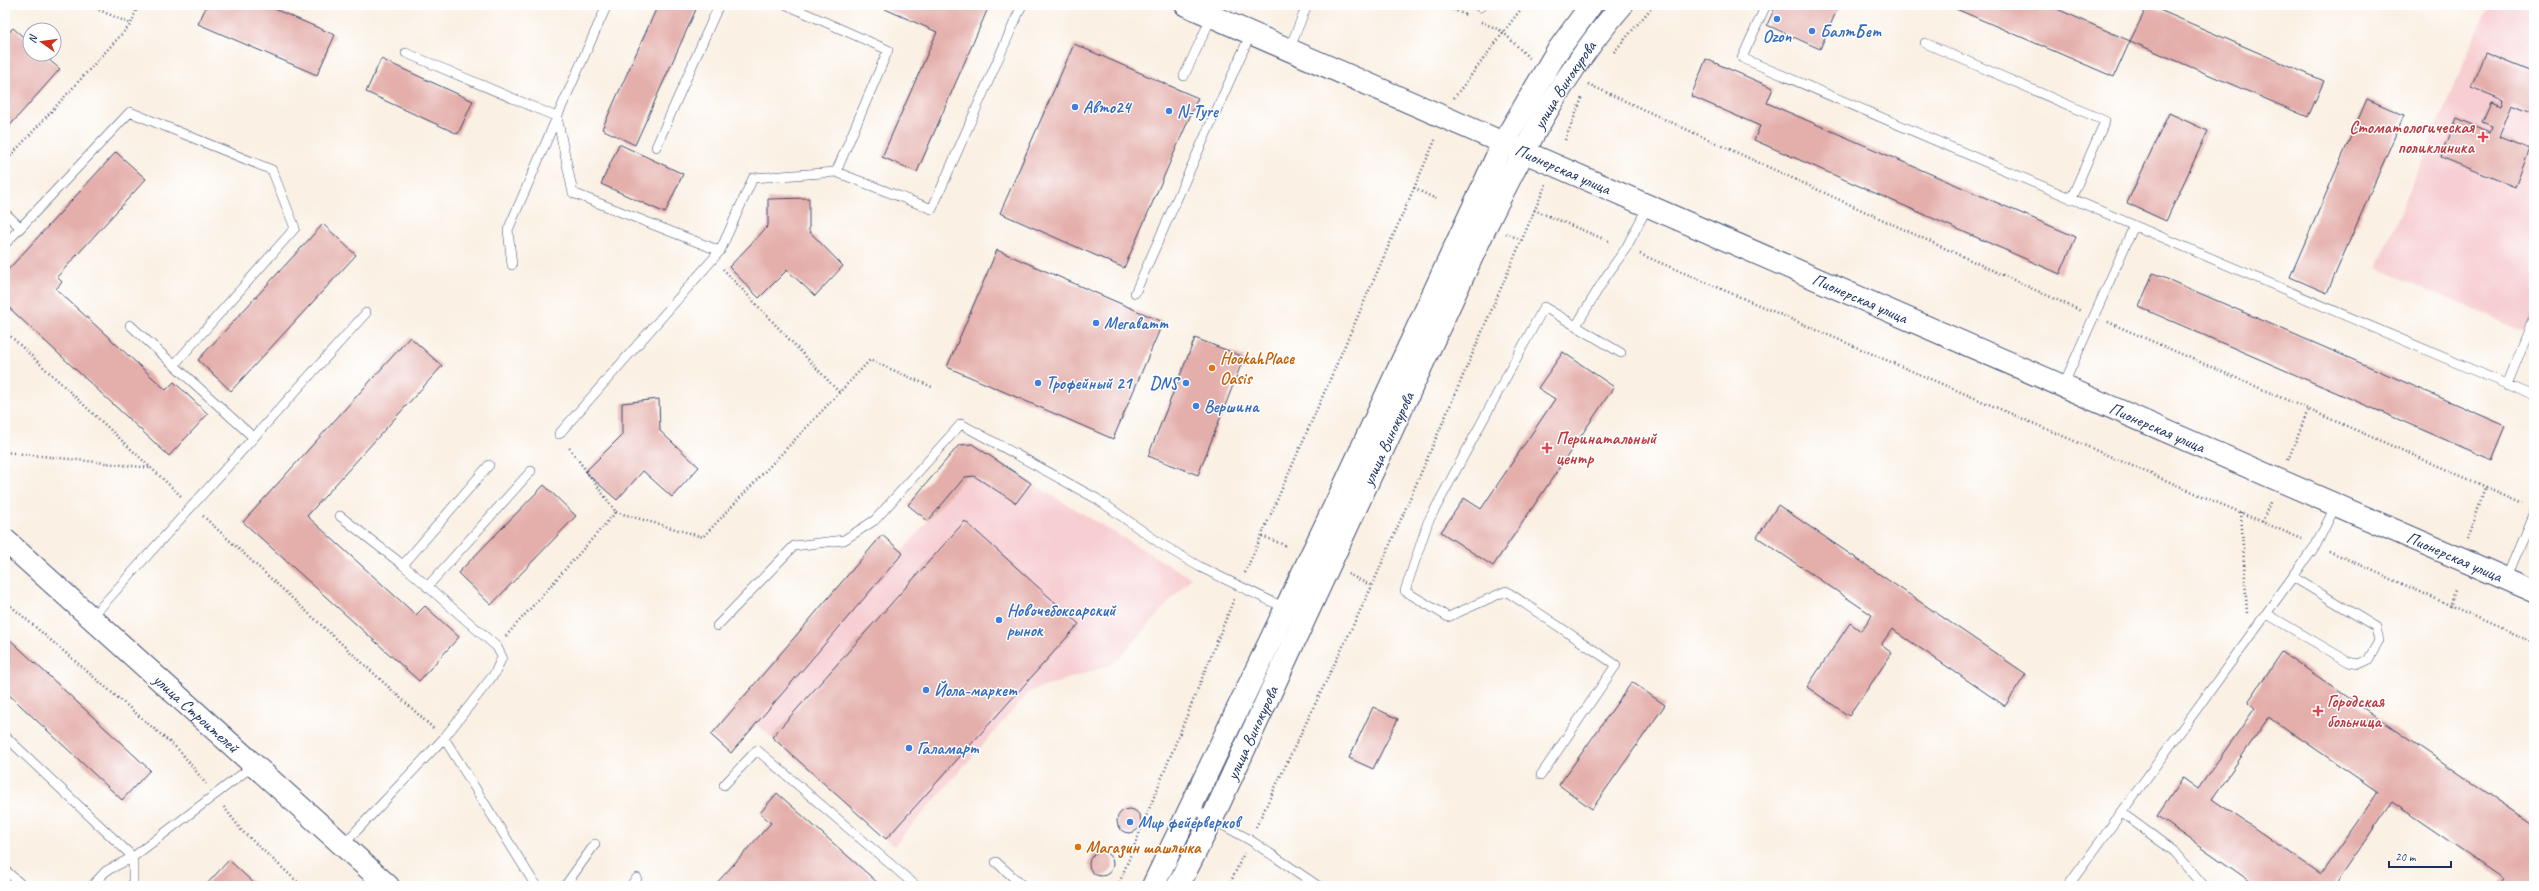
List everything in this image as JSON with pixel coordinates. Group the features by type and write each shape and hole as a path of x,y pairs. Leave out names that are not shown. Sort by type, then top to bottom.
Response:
{"main road":[{"name":"Пионерская улица","path":"1186,5 2534,591"},
{"name":"улица Винокурова","path":"1153,886 1192,808 1503,143 1556,53 1591,5"},
{"name":"улица Винокурова","path":"1178,886 1212,820 1487,224 1523,152 1566,76 1622,5"},
{"name":"улица Строителей","path":"5,540 388,886"},
{"path":"1286,608 1306,617"}],"lane":[{"path":"512,265 508,230 607,5"},
{"path":"656,147 720,5"},
{"path":"787,5 888,50 836,172"},
{"path":"559,434 720,251 753,178 836,172 932,209 1022,5"},
{"path":"1289,50 1307,5"},
{"path":"1477,5 1480,7 1482,5"},
{"path":"1766,5 1742,58 2534,396"},
{"path":"1184,76 1212,16"},
{"path":"1136,293 1251,33"},
{"path":"1925,43 2105,121 2071,199"},
{"path":"406,53 557,117"},
{"path":"5,244 130,112 272,170 294,228 174,365"},
{"path":"557,117 573,193 720,251"},
{"path":"1576,326 1605,278 1626,248 1648,206"},
{"path":"5,213 20,227"},
{"path":"2063,387 2134,226"},
{"path":"1541,775 1616,665 1506,592 1448,617 1405,591 1428,522 1544,307 1621,353"},
{"path":"91,618 253,437 366,314"},
{"path":"2507,385 2534,317"},
{"path":"130,325 253,437"},
{"path":"717,626 794,546 844,540 875,520 961,424 1097,499 1161,544 1239,587 1286,608"},
{"path":"403,565 489,465"},
{"path":"427,587 531,471"},
{"path":"2068,886 2316,545 2336,504"},
{"path":"2506,579 2534,512"},
{"path":"340,516 403,565 497,647 502,657 495,673 444,738 343,845"},
{"path":"2267,614 2349,662 2359,664 2371,657 2379,641 2376,627 2293,577"},
{"path":"5,736 133,857 133,886"},
{"path":"444,738 536,886"},
{"path":"724,785 757,750 916,886"},
{"path":"92,886 106,871 133,857 214,794 255,765"},
{"path":"1192,808 1250,840 1318,886"},
{"path":"2122,813 2174,852 2204,886"},
{"path":"565,886 595,844"},
{"path":"996,862 1023,886"},
{"path":"5,870 23,886"},
{"path":"630,886 637,878"}],"path":[{"path":"88,5 131,24"},
{"path":"5,162 131,24 138,5"},
{"path":"1454,98 1502,31 1524,5"},
{"path":"1613,54 1654,5"},
{"path":"1502,31 1530,58"},
{"path":"1565,140 1587,84 1592,78"},
{"path":"1587,84 2094,316 2527,505"},
{"path":"1118,886 1239,587 1438,134"},
{"path":"1229,886 1372,586 1546,184"},
{"path":"1414,188 1436,199"},
{"path":"1534,210 2241,512 2450,607 2534,643"},
{"path":"1504,232 1521,240"},
{"path":"714,258 840,392"},
{"path":"5,331 191,506 444,738"},
{"path":"559,434 616,512 703,537 870,360 932,387"},
{"path":"5,452 151,468"},
{"path":"2466,543 2485,487"},
{"path":"497,647 616,512"},
{"path":"2241,512 2248,640"},
{"path":"1262,536 1287,546"},
{"path":"1343,571 1372,586"},
{"path":"2450,607 2455,590"},
{"path":"5,601 180,751 242,831 302,886"}],"shaded area":[{"name":"Cтоматологическая поликлиника","path":"2488,5 2534,5 2534,335 2377,268"},
{"name":"Новочебоксарский рынок","path":"974,476 1016,503 1031,483 1191,578 1115,663 1029,692 894,846 756,724 965,477"}],"building":[{"path":"207,5 265,5 335,35 317,75 198,24"},
{"path":"658,5 698,5 635,145 602,129"},
{"path":"876,5 989,6 917,172 882,157 937,32"},
{"path":"1776,5 1839,5 1820,49 1767,25"},
{"path":"1947,5 2048,5 2130,41 2114,77"},
{"path":"2148,5 2324,81 2308,117 2130,41"},
{"path":"13,28 22,36 22,62 52,62 60,69 5,131 5,37"},
{"path":"1074,44 1198,98 1124,268 1000,213"},
{"path":"2485,53 2534,73 2534,113 2512,104 2499,137 2530,149 2515,187 2441,157 2457,118 2490,132 2492,126 2482,122 2491,102 2501,106 2503,100 2471,87"},
{"path":"381,59 473,101 458,134 366,92"},
{"path":"1706,59 1773,88 1767,103 2076,237 2060,274 1754,140 1760,126 1691,96"},
{"path":"2367,99 2404,115 2327,293 2290,277"},
{"path":"2169,113 2208,131 2166,221 2127,203"},
{"path":"619,144 683,174 665,213 601,184"},
{"path":"116,152 146,179 57,277 62,282 56,289 166,390 174,382 208,414 169,456 5,304 5,273"},
{"path":"809,198 809,231 843,266 815,296 787,270 759,298 729,267 768,226 768,199"},
{"path":"323,224 356,255 231,391 198,360"},
{"path":"997,250 1163,322 1113,439 947,367"},
{"path":"2153,273 2506,426 2492,460 2139,307"},
{"path":"410,337 442,366 307,516 416,615 425,606 459,637 419,681 243,522"},
{"name":"Вершина","path":"1195,338 1244,357 1198,475 1148,456"},
{"name":"Перинатальный центр","path":"1563,352 1614,387 1493,566 1441,532 1464,498 1481,509 1555,399 1538,388"},
{"path":"659,399 660,431 699,467 672,497 643,471 617,500 585,472 622,435 622,403"},
{"path":"972,444 1031,483 1016,503 974,476 965,477 928,521 908,505 959,445"},
{"path":"544,485 576,516 491,605 458,573"},
{"path":"1778,505 2026,674 2005,706 1892,629 1881,645 1892,653 1849,716 1807,687 1850,623 1861,631 1872,615 1757,537"},
{"path":"965,521 1079,624 886,839 772,737"},
{"path":"882,535 903,553 731,753 711,735"},
{"path":"5,635 150,770 122,800 5,691"},
{"path":"2282,652 2534,825 2534,886 2498,886 2503,878 2392,802 2335,884 2338,886 2257,886 2157,816 2183,778 2198,789 2255,708 2248,702","holes":["2269,717 2378,792 2321,874 2212,799"]},
{"path":"1632,682 1665,705 1592,809 1559,785"},
{"path":"1373,707 1398,719 1373,769 1349,758"},
{"path":"777,793 881,886 714,886 771,823 760,813"},
{"path":"1129,809 1134,810 1140,816 1140,826 1134,832 1129,833 1124,832 1118,826 1117,821 1118,816 1124,810"},
{"path":"1101,852 1106,853 1112,859 1112,869 1106,875 1101,876 1096,875 1090,869 1089,864 1090,859 1096,853"},
{"path":"229,860 257,886 205,886"}],"place":[{"name":"Ozon","path":"1777,19"},
{"name":"БалтБет","path":"1812,31"},
{"name":"Авто24","path":"1075,107"},
{"name":"N-Tyre","path":"1169,111"},
{"name":"Cтоматологическая поликлиника","path":"2483,137"},
{"name":"Мегаватт","path":"1096,323"},
{"name":"HookahPlace Oasis","path":"1212,368"},
{"name":"Трофейный 21","path":"1038,383"},
{"name":"DNS","path":"1186,383"},
{"name":"Вершина","path":"1196,406"},
{"name":"Перинатальный центр","path":"1547,448"},
{"name":"Новочебоксарский рынок","path":"999,620"},
{"name":"Йола-маркет","path":"926,690"},
{"name":"Городская больница","path":"2318,711"},
{"name":"Галамарт","path":"909,748"},
{"name":"Мир фейерверков","path":"1130,822"},
{"name":"Магазин шашлыка","path":"1078,847"}]}
